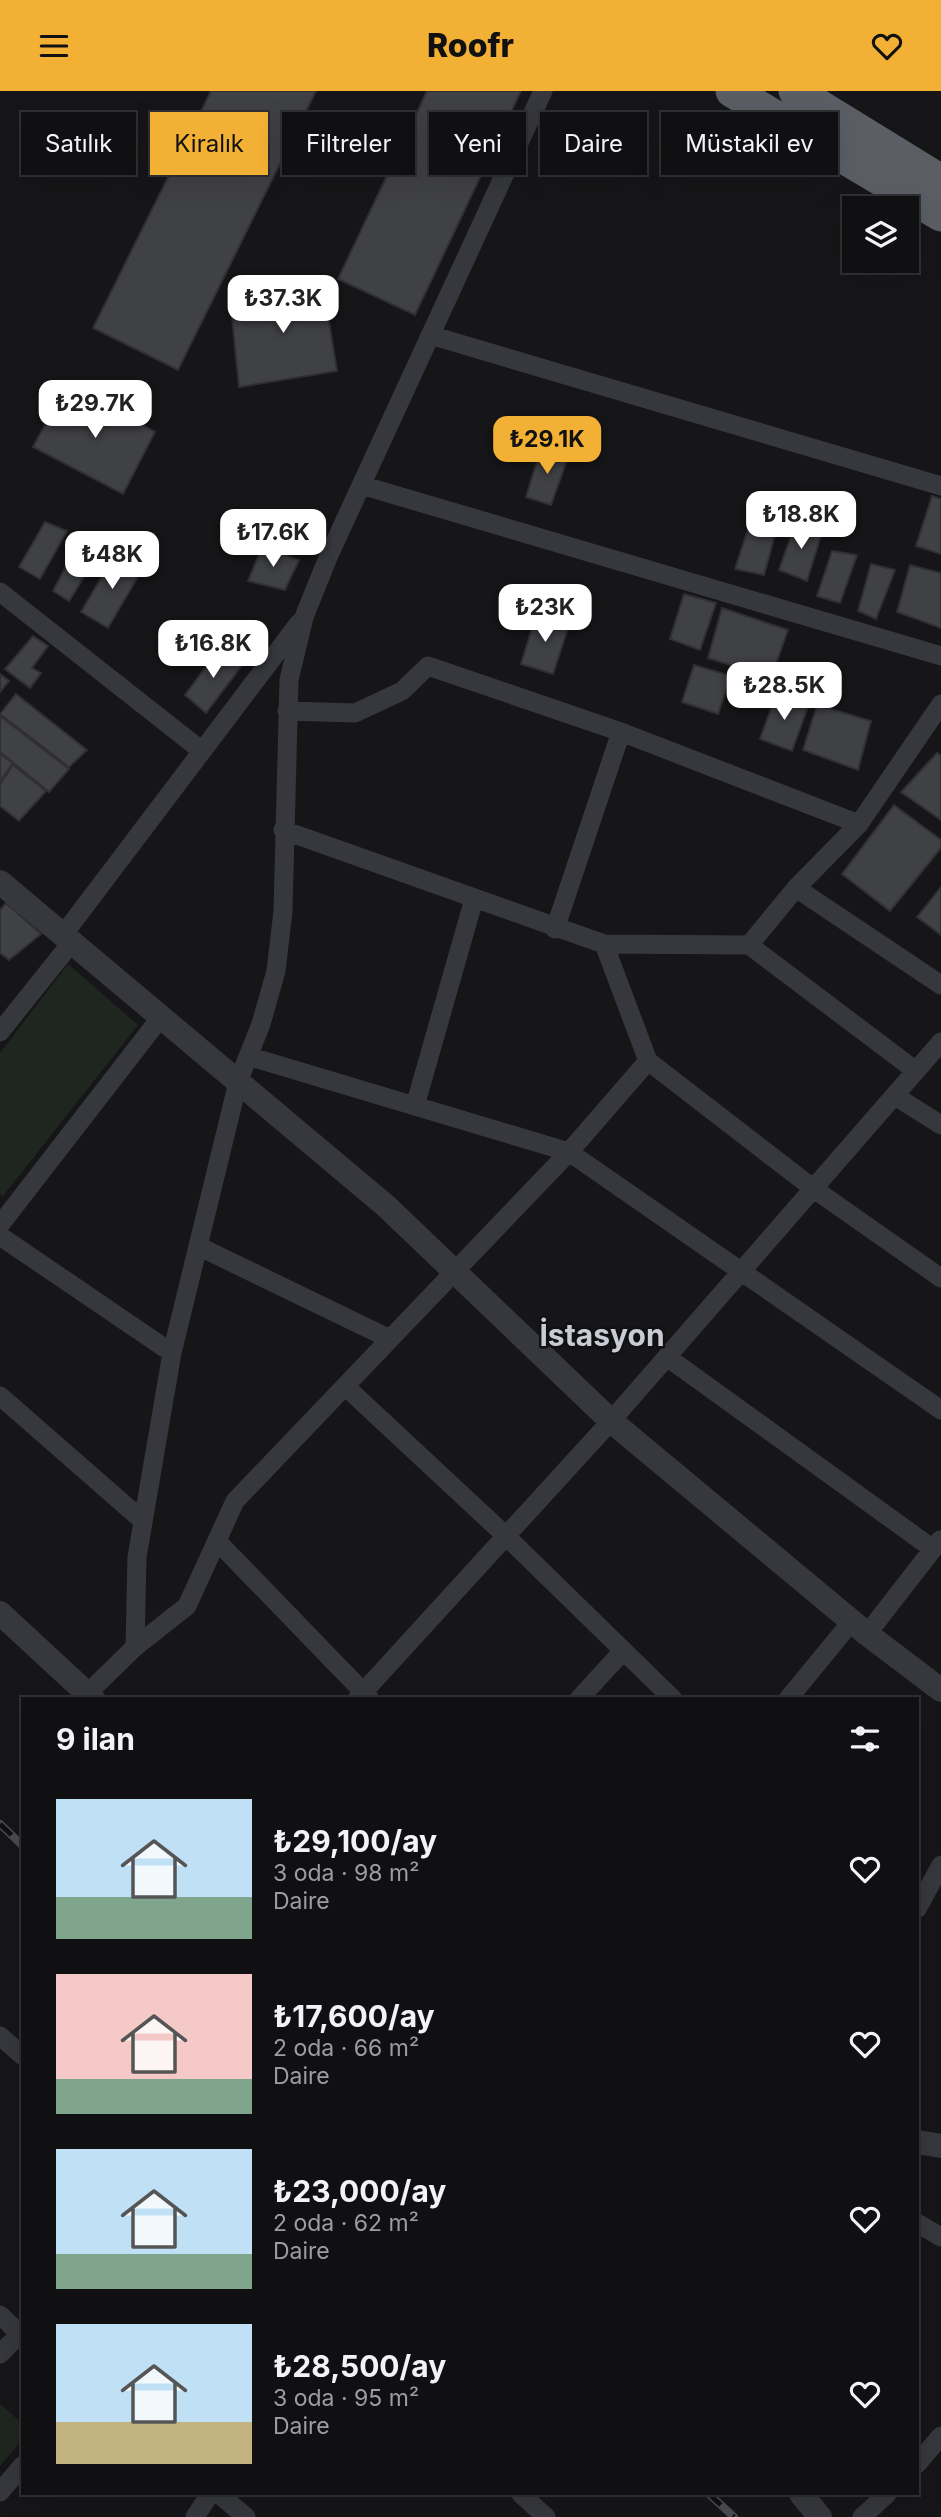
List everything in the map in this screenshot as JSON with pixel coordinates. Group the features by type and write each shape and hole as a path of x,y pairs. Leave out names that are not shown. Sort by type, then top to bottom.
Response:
{"highway":[{"path":"732,91 941,215"},
{"path":"795,91 941,180"}],"street":[{"path":"135,1647 137,1557 172,1353 238,1082 276,971 283,911 283,830 289,680 304,617 361,485 543,91"},
{"path":"430,335 941,486"},
{"path":"361,485 941,656"},
{"path":"0,592 202,751"},
{"path":"0,1032 202,751 304,617"},
{"path":"287,711 355,713 402,691 428,666 621,732 859,824"},
{"path":"749,945 796,888 859,824 941,704"},
{"path":"555,929 621,732"},
{"path":"283,830 555,929 604,944 749,945 916,1071"},
{"path":"0,882 386,1206 611,1421 860,1627 941,1690"},
{"path":"796,888 941,985"},
{"path":"415,1106 474,899"},
{"path":"604,944 648,1061 814,1189 941,1278"},
{"path":"0,1225 161,1017"},
{"path":"217,1541 363,1697 611,1421 941,1042"},
{"path":"248,1056 569,1152 941,1410"},
{"path":"0,1613 90,1697 135,1647 187,1606 235,1501 569,1152 648,1061"},
{"path":"895,1096 941,1125"},
{"path":"0,1237 172,1353"},
{"path":"198,1245 390,1339"},
{"path":"667,1357 937,1544 790,1697"},
{"path":"345,1386 506,1536 671,1697"},
{"path":"0,1397 143,1521"},
{"path":"581,1697 623,1651"},
{"path":"919,1905 941,1865"},
{"path":"0,2036 21,2054"},
{"path":"919,2142 941,2146"},
{"path":"919,2225 941,2237"},
{"path":"0,2315 21,2332 0,2354"},
{"path":"919,2462 941,2436"},
{"path":"0,2493 21,2467"},
{"path":"195,2517 209,2495"},
{"path":"220,2495 246,2517"},
{"path":"522,2495 546,2517"},
{"path":"862,2517 886,2495"}],"shaded area":[{"path":"68,964 138,1025 3,1196 0,1194 0,1053"},
{"path":"0,2404 21,2422 21,2441 0,2466"}],"building":[{"path":"211,91 316,91 306,112 282,112 282,160 178,370 93,328 169,175 268,175 268,112 201,112"},
{"path":"427,91 521,91 511,112 429,112 429,175 481,175 415,315 338,279 387,175 415,175 415,116"},
{"path":"323,285 337,371 239,387 232,317 244,292"},
{"path":"86,392 155,432 123,494 33,447 61,395"},
{"path":"541,448 568,457 551,505 526,497"},
{"path":"932,496 941,499 941,554 916,546"},
{"path":"45,522 67,531 40,579 19,567"},
{"path":"796,522 823,529 807,581 779,570"},
{"path":"750,523 776,531 764,575 735,569"},
{"path":"81,538 101,550 69,601 53,591"},
{"path":"262,547 299,560 285,590 248,581"},
{"path":"832,551 857,555 840,603 817,596"},
{"path":"115,554 143,568 108,628 81,612"},
{"path":"871,564 895,570 876,619 858,611"},
{"path":"910,565 941,573 941,628 897,612"},
{"path":"684,594 716,603 700,650 670,639"},
{"path":"722,608 788,630 771,678 708,658"},
{"path":"536,615 569,625 553,674 521,664"},
{"path":"33,636 48,646 32,668 41,673 30,688 5,669"},
{"path":"219,649 243,664 206,713 185,695"},
{"path":"694,665 731,676 718,714 682,702"},
{"path":"0,674 9,681 0,692"},
{"path":"16,694 87,750 69,767 0,714"},
{"path":"776,695 809,704 792,751 760,739"},
{"path":"817,705 871,721 858,770 803,750"},
{"path":"0,716 69,769 49,792 0,752"},
{"path":"937,753 941,755 941,820 901,792"},
{"path":"0,754 13,763 0,782"},
{"path":"13,765 46,791 19,821 0,806 0,784"},
{"path":"894,805 941,840 941,848 890,911 842,874"},
{"path":"941,887 941,935 917,917"},
{"path":"6,903 41,934 9,960 0,953 0,910"}],"railway":[{"path":"0,1824 21,1844"},
{"path":"710,2495 734,2517"}],"district":[{"name":"İstasyon","path":"602,1336"}]}
